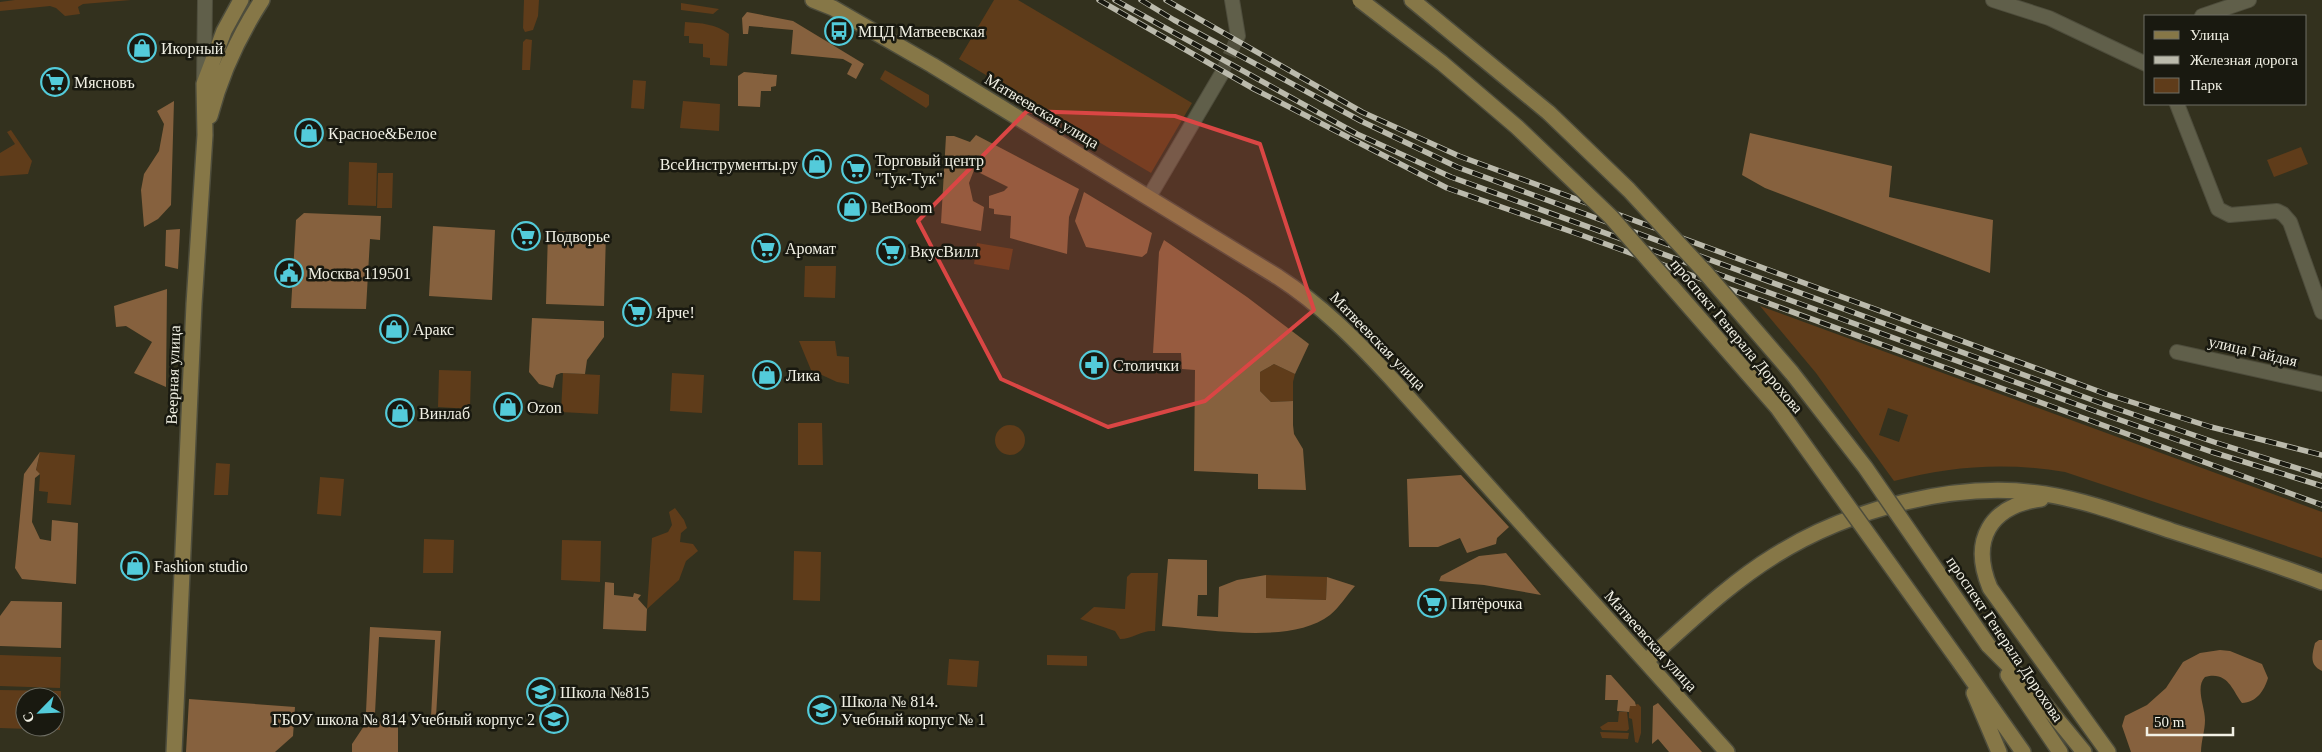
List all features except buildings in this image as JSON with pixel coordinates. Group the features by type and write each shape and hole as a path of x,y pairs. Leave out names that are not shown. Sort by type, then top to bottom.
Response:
{"street":[{"name":"Веерная улица","path":"174,752 194,304 205,135 205,0"},
{"path":"204,84 224,31 240,0"},
{"path":"205,135 226,66 239,36 258,6 271,0"},
{"name":"Матвеевская улица","path":"813,0 833,8 932,65 1150,197 1298,290 1334,318 1390,377 1727,752"},
{"path":"1232,0 1238,36"},
{"name":"проспект Генерала Дорохова","path":"1360,0 1442,63 1517,127 1618,224 1777,407 2023,752"},
{"name":"проспект Генерала Дорохова","path":"1412,0 1549,113 1629,190 1704,271 1792,373 1865,468 2060,752"},
{"path":"1425,0 1502,65 1549,113"},
{"path":"1993,0 2049,18 2144,63"},
{"path":"2205,15 2248,0"},
{"path":"1150,197 1221,75"},
{"path":"2177,105 2215,204 2221,212 2230,214 2277,212 2283,214 2290,222 2322,312"},
{"name":"улица Гайдая","path":"2177,352 2322,384"},
{"path":"1646,661 1748,574 1794,544 1826,529 1872,512 1947,494 2000,490 2044,494 2070,499 2116,512 2322,582"},
{"path":"2070,499 2045,499 2024,502 1994,519 1986,532 1982,545 1982,563 1990,588 2108,752"},
{"path":"1988,645 2033,690 2084,752"},
{"path":"1961,664 1999,752"}],"highlighted area":[{"path":"1027,111 1175,116 1260,144 1314,310 1205,401 1108,427 1001,379 918,221"}],"green space":[{"path":"15,0 131,0 83,4 78,7 80,14 65,16 56,8 50,6 0,11 0,2"},
{"path":"524,0 539,0 538,16 533,30 525,32 523,28"},
{"path":"994,0 1018,0 1192,103 1151,173 959,59"},
{"path":"681,3 719,9 713,14 681,10"},
{"path":"685,22 714,26 729,34 727,66 710,65 710,58 703,57 703,44 689,43 689,36 684,36"},
{"path":"526,39 532,40 530,70 522,70 523,42"},
{"path":"885,70 929,95 929,105 926,108 880,79"},
{"path":"633,80 646,81 644,109 631,108"},
{"path":"683,101 720,104 719,131 680,128"},
{"path":"11,130 32,161 28,174 0,176 0,153 15,144 7,132"},
{"path":"2301,147 2308,164 2274,177 2267,160"},
{"path":"349,162 377,163 376,206 348,205"},
{"path":"378,173 393,173 392,208 377,208"},
{"path":"977,243 1013,249 1009,270 974,264"},
{"path":"805,266 836,266 835,298 804,297"},
{"path":"1760,306 2322,512 2322,558 2065,472 2021,467 1979,467 1936,472 1894,481 1816,373","holes":["1888,408 1908,415 1899,442 1879,435"]},
{"path":"799,341 835,341 837,356 849,357 849,384 837,382 811,370"},
{"path":"1274,364 1295,374 1293,401 1271,402 1260,391 1260,372"},
{"path":"439,370 471,371 470,409 438,407"},
{"path":"563,373 600,375 598,414 561,412"},
{"path":"672,373 704,375 702,413 670,411"},
{"path":"798,423 822,423 823,465 798,465"},
{"path":"1010,425 1016,426 1024,434 1024,446 1016,454 1010,455 1004,454 996,446 995,440 996,434 1004,426"},
{"path":"40,452 75,455 71,505 47,503 48,492 39,491 40,474 36,471"},
{"path":"216,463 230,464 228,495 214,495"},
{"path":"320,477 344,479 341,516 317,514"},
{"path":"675,508 684,520 687,528 681,533 680,542 693,544 698,551 686,561 679,580 647,609 652,538 668,532 672,525 669,512"},
{"path":"424,539 454,540 453,573 423,573"},
{"path":"562,540 601,541 600,582 561,580"},
{"path":"794,551 821,552 820,601 793,600"},
{"path":"1131,573 1158,573 1155,631 1120,639 1115,631 1080,619 1094,607 1125,609 1127,577"},
{"path":"1266,575 1327,577 1326,600 1266,598"},
{"path":"0,655 61,657 60,687 0,686"},
{"path":"1047,655 1087,656 1087,666 1047,665"},
{"path":"949,659 979,661 977,687 947,685"},
{"path":"0,690 15,690 15,728 0,728"},
{"path":"1638,704 1641,707 1641,733 1638,743 1635,742 1632,719 1629,718 1629,706"},
{"path":"1619,712 1627,712 1629,729 1627,731 1602,730 1600,727 1608,722 1618,722"},
{"path":"1600,732 1629,733 1628,739 1602,738"}],"shaded area":[{"path":"747,12 793,21 864,64 856,79 847,74 852,64 843,59 791,54 793,30 749,26 748,34 743,34 742,18"},
{"path":"744,72 777,75 776,86 771,87 771,91 761,91 760,107 738,106 738,76"},
{"path":"174,101 171,205 158,219 144,227 141,190 144,174 159,151 164,124 157,111"},
{"path":"1750,133 1892,166 1889,197 1993,220 1990,273 1765,188 1742,175"},
{"path":"976,135 1079,189 1069,217 1067,254 1010,238 1011,216 994,214 994,209 989,208 989,196 1004,191 1008,187 974,170 969,183 973,201 984,207 981,231 941,223 946,136 954,136 970,142"},
{"path":"1084,192 1152,233 1147,253 1142,257 1086,247 1075,221"},
{"path":"304,213 381,216 380,240 370,239 366,309 291,308 296,220"},
{"path":"433,226 495,230 492,300 429,296"},
{"path":"180,229 178,269 165,266 166,230"},
{"path":"548,231 606,233 604,306 546,304"},
{"path":"1164,240 1247,297 1309,344 1295,374 1274,364 1260,372 1260,391 1271,402 1293,401 1294,434 1303,449 1306,490 1258,489 1258,474 1194,471 1195,370 1182,369 1181,353 1153,353 1159,252"},
{"path":"167,289 166,387 134,373 152,342 126,326 116,327 114,306"},
{"path":"532,318 604,321 604,337 587,360 585,374 561,373 556,375 553,388 539,384 529,372"},
{"path":"40,452 36,470 40,474 35,478 32,522 40,539 51,541 52,520 78,523 76,584 22,579 15,568 24,474"},
{"path":"1461,475 1509,527 1497,538 1496,544 1467,553 1460,538 1438,547 1409,547 1407,479"},
{"path":"1506,553 1541,595 1484,585 1439,581 1441,576 1479,556"},
{"path":"1168,559 1207,560 1207,595 1198,595 1197,616 1218,617 1219,587 1237,580 1266,575 1266,598 1326,600 1327,577 1355,586 1330,615 1314,624 1294,630 1249,633 1162,626"},
{"path":"605,582 614,583 614,595 633,597 634,593 641,595 638,599 647,609 646,631 603,629"},
{"path":"11,601 62,602 61,648 0,646 0,616"},
{"path":"370,627 441,631 436,717 431,717 435,640 379,637 375,713 366,712"},
{"path":"2322,640 2322,671 2315,666 2312,659 2315,643"},
{"path":"2220,650 2230,651 2262,664 2268,678 2259,695 2252,700 2242,703 2232,687 2224,679 2213,676 2205,677 2201,686 2205,720 2201,752 2131,752 2122,726 2125,716 2147,705 2166,688 2183,662 2200,653"},
{"path":"1606,675 1611,675 1635,702 1636,706 1630,706 1629,712 1617,711 1618,700 1605,700"},
{"path":"189,699 295,707 293,736 275,752 186,752"},
{"path":"1658,703 1702,752 1669,752 1658,739 1652,744 1653,706"},
{"path":"368,720 398,722 398,752 352,752 352,744"}],"tunnel":[{"path":"1221,75 1238,36"}],"railway":[{"path":"1099,0 1254,89 1447,188 2322,505"},
{"path":"1115,0 1357,134 1451,177 2103,414 2212,452 2322,486"},
{"path":"1141,0 1174,20 1361,121 1457,167 2106,405 2322,476"},
{"path":"1166,0 1362,112 1459,156 2106,394 2211,427 2322,455"}],"place":[{"name":"МЦД Матвеевская","path":"839,31"},
{"name":"Икорный","path":"142,48"},
{"name":"Мясновъ","path":"55,82"},
{"name":"Красное&Белое","path":"309,133"},
{"name":"ВсеИнструменты.ру","path":"817,164"},
{"name":"Торговый центр \"Тук-Тук\"","path":"856,169"},
{"name":"BetBoom","path":"852,207"},
{"name":"Подворье","path":"526,236"},
{"name":"Аромат","path":"766,248"},
{"name":"ВкусВилл","path":"891,251"},
{"name":"Москва 119501","path":"289,273"},
{"name":"Ярче!","path":"637,312"},
{"name":"Аракс","path":"394,329"},
{"name":"Столички","path":"1094,365"},
{"name":"Лика","path":"767,375"},
{"name":"Ozon","path":"508,407"},
{"name":"Винлаб","path":"400,413"},
{"name":"Fashion studio","path":"135,566"},
{"name":"Пятёрочка","path":"1432,603"},
{"name":"Школа №815","path":"541,692"},
{"name":"Школа № 814. Учебный корпус № 1","path":"822,710"},
{"name":"ГБОУ школа № 814 Учебный корпус 2","path":"554,719"}]}
